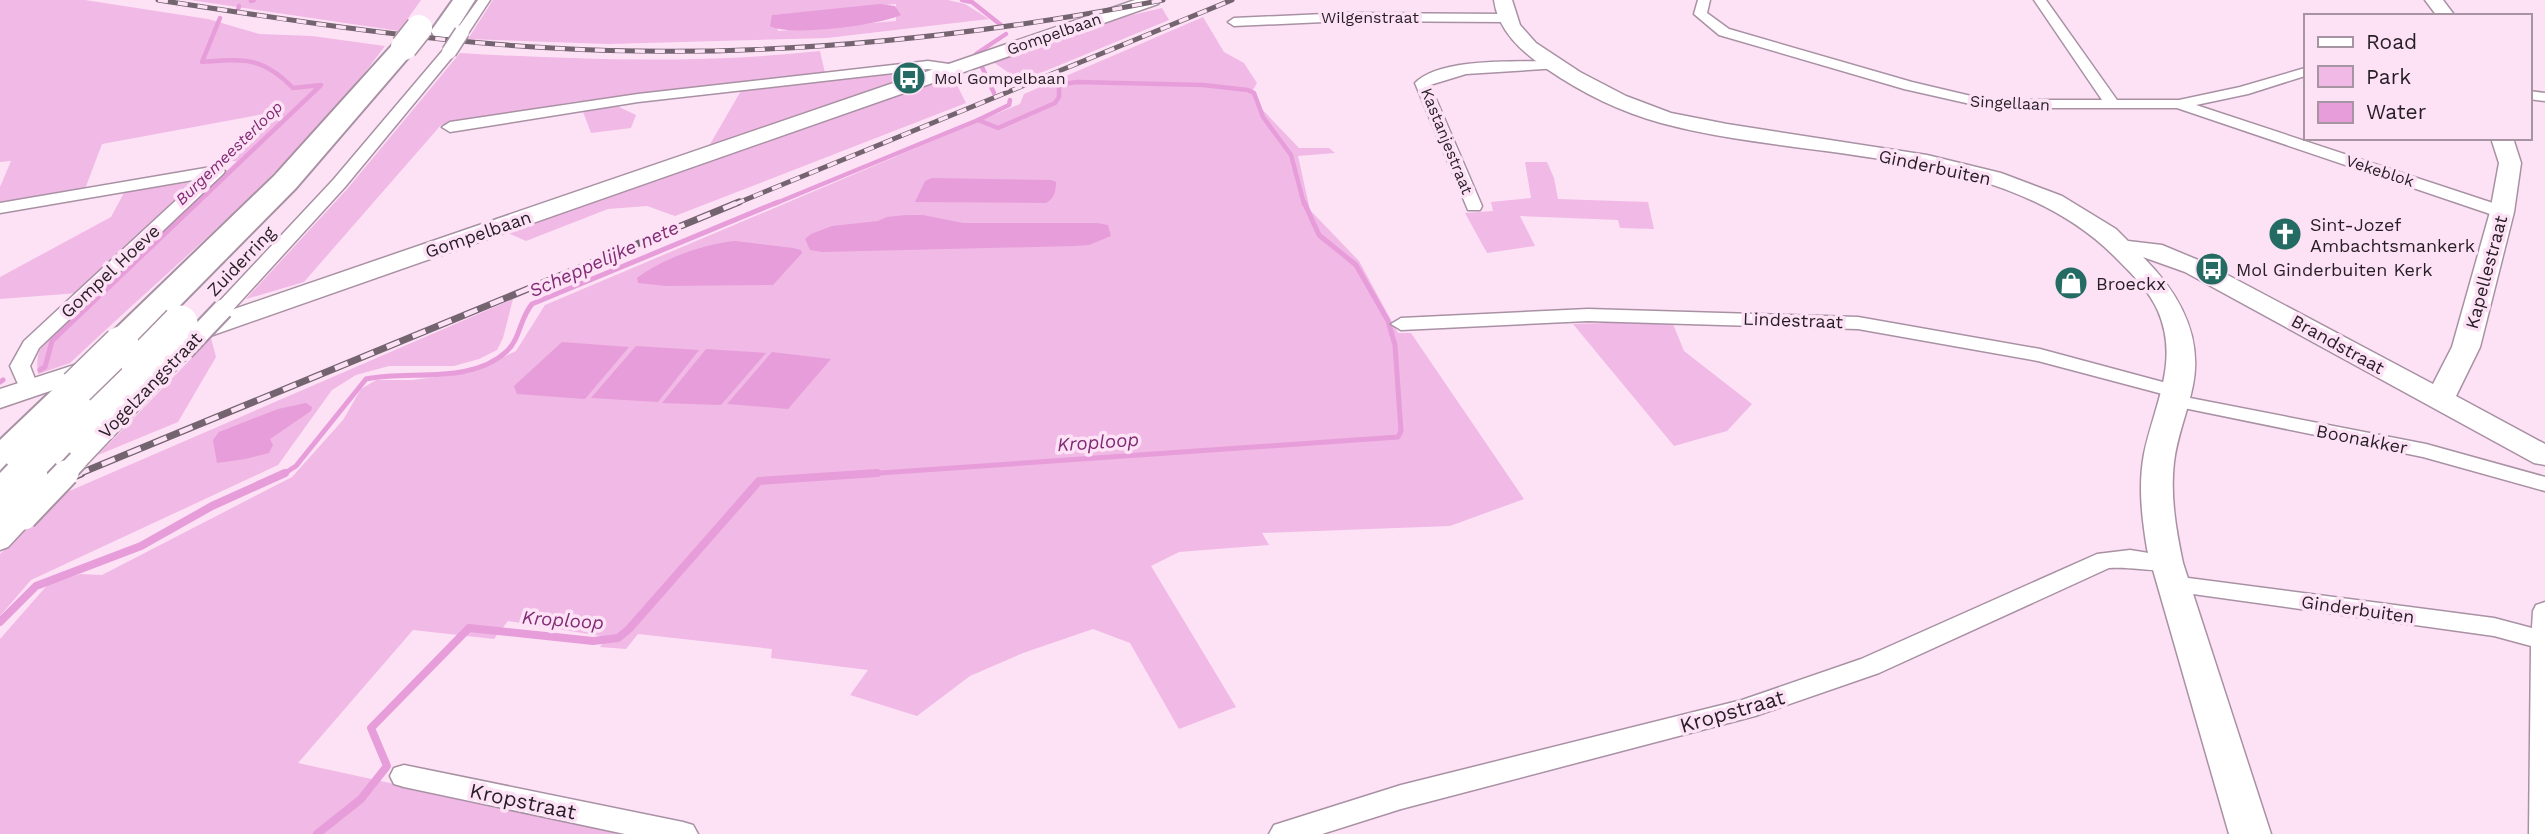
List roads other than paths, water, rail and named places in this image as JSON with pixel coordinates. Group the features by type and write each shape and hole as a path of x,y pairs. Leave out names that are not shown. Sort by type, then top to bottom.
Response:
{"highway":[{"name":"Zuiderring","path":"12,492 285,182 434,40 439,0"},
{"name":"Zuiderring","path":"12,492 77,387 130,355 182,337 321,179 464,0"}],"street":[{"name":"Vogelzangstraat","path":"0,542 12,492 78,460 182,337 223,309 370,150 434,40 484,0"},
{"name":"Gompelbaan","path":"0,399 1152,0"},
{"name":"Singellaan","path":"1704,0 1700,14 1724,32 1954,98 2015,106 2179,104 2243,91 2304,72"},
{"path":"2040,0 2113,105"},
{"name":"Wilgenstraat","path":"1234,22 1505,9"},
{"name":"Ginderbuiten","path":"1505,9 1529,46 1554,65 1597,90 1664,117 1720,129 1938,164 2000,180 2060,205 2125,248 2162,294 2173,314 2183,352 2177,397 2160,453 2156,492 2158,524 2169,573 2249,834"},
{"name":"Gompelbaan","path":"450,127 638,98 928,65 956,68"},
{"name":"Kastanjestraat","path":"1474,206 1422,83 1431,77 1453,71 1554,65"},
{"name":"Vekeblok","path":"2179,104 2502,212"},
{"name":"Kapellestraat","path":"2439,400 2466,347 2502,212 2510,177 2510,163 2503,140"},
{"name":"Gompel Hoeve","path":"0,208 217,171 31,345 20,366 29,389"},
{"name":"Brandstraat","path":"2125,248 2153,250 2172,256 2545,456"},
{"name":"Lindestraat","path":"1401,324 1588,315 1858,323 2040,355 2177,397"},
{"name":"Boonakker","path":"2177,397 2426,451 2545,484"},
{"name":"Kropstraat","path":"1284,834 1401,797 1745,709 1870,666 2105,560 2130,558 2169,573"},
{"name":"Ginderbuiten","path":"2169,573 2494,627 2543,640"},
{"path":"2544,834 2545,611"},
{"name":"Kropstraat","path":"404,776 683,834"}],"water":[{"path":"880,4 895,6 901,15 874,22 814,30 770,26 772,15"},
{"path":"932,178 1051,180 1056,182 1056,185 1053,197 1046,203 915,202 925,181"},
{"path":"905,215 923,215 963,223 1097,223 1108,225 1111,236 1089,245 1075,246 822,252 810,250 805,239 832,226"},
{"path":"735,241 793,248 801,250 802,253 773,285 666,286 638,283 637,278 671,259 710,245"},
{"path":"562,342 629,347 585,399 517,394 514,386"},
{"path":"636,346 699,350 658,402 591,398"},
{"path":"706,349 766,353 721,405 662,403"},
{"path":"772,352 831,359 788,409 727,404"},
{"path":"306,403 312,407 311,411 270,439 273,445 269,453 217,463 213,440 219,432 278,409"}],"waterway":[{"name":"Scheppelijke nete","path":"962,0 972,2 1001,25"},
{"name":"Burgemeesterloop","path":"238,10 239,6"},
{"name":"Burgemeesterloop","path":"196,204 321,85 293,88 271,70 241,60 202,62 220,18"},
{"name":"Scheppelijke nete","path":"976,54 1006,34"},
{"name":"Scheppelijke nete","path":"982,67 994,93"},
{"name":"Kroploop","path":"978,120 998,128 1055,103 1059,97 1059,88 1063,84 1077,82 1203,85 1248,90 1254,93 1263,117 1291,155 1304,204"},
{"name":"Scheppelijke nete","path":"978,120 1009,105 1010,100"},
{"name":"Scheppelijke nete","path":"774,204 978,120"},
{"name":"Burgemeesterloop","path":"40,370 45,367 52,341 198,202"},
{"name":"Scheppelijke nete","path":"282,475 296,466 366,379 458,372 492,362 511,346 532,304 778,202"},
{"name":"Kroploop","path":"851,475 1398,437 1401,431 1395,345 1388,321 1356,265 1319,235 1304,202"},
{"name":"Scheppelijke nete","path":"0,622 36,586 141,546 212,506 285,473"},
{"name":"Kroploop","path":"317,834 361,799 387,766 371,728 469,628 593,641 618,638 629,629 759,481 877,473"}],"railway":[{"path":"158,0 355,29 453,40 629,51 706,51 859,43 1012,26 1163,0"},
{"path":"735,204 1232,0"},
{"path":"76,475 739,202"},
{"path":"0,506 81,473"}],"place":[{"name":"Mol Gompelbaan","path":"909,78"},
{"name":"Sint-Jozef Ambachtsmankerk","path":"2285,234"},
{"name":"Mol Ginderbuiten Kerk","path":"2212,269"},
{"name":"Broeckx","path":"2071,283"}]}
